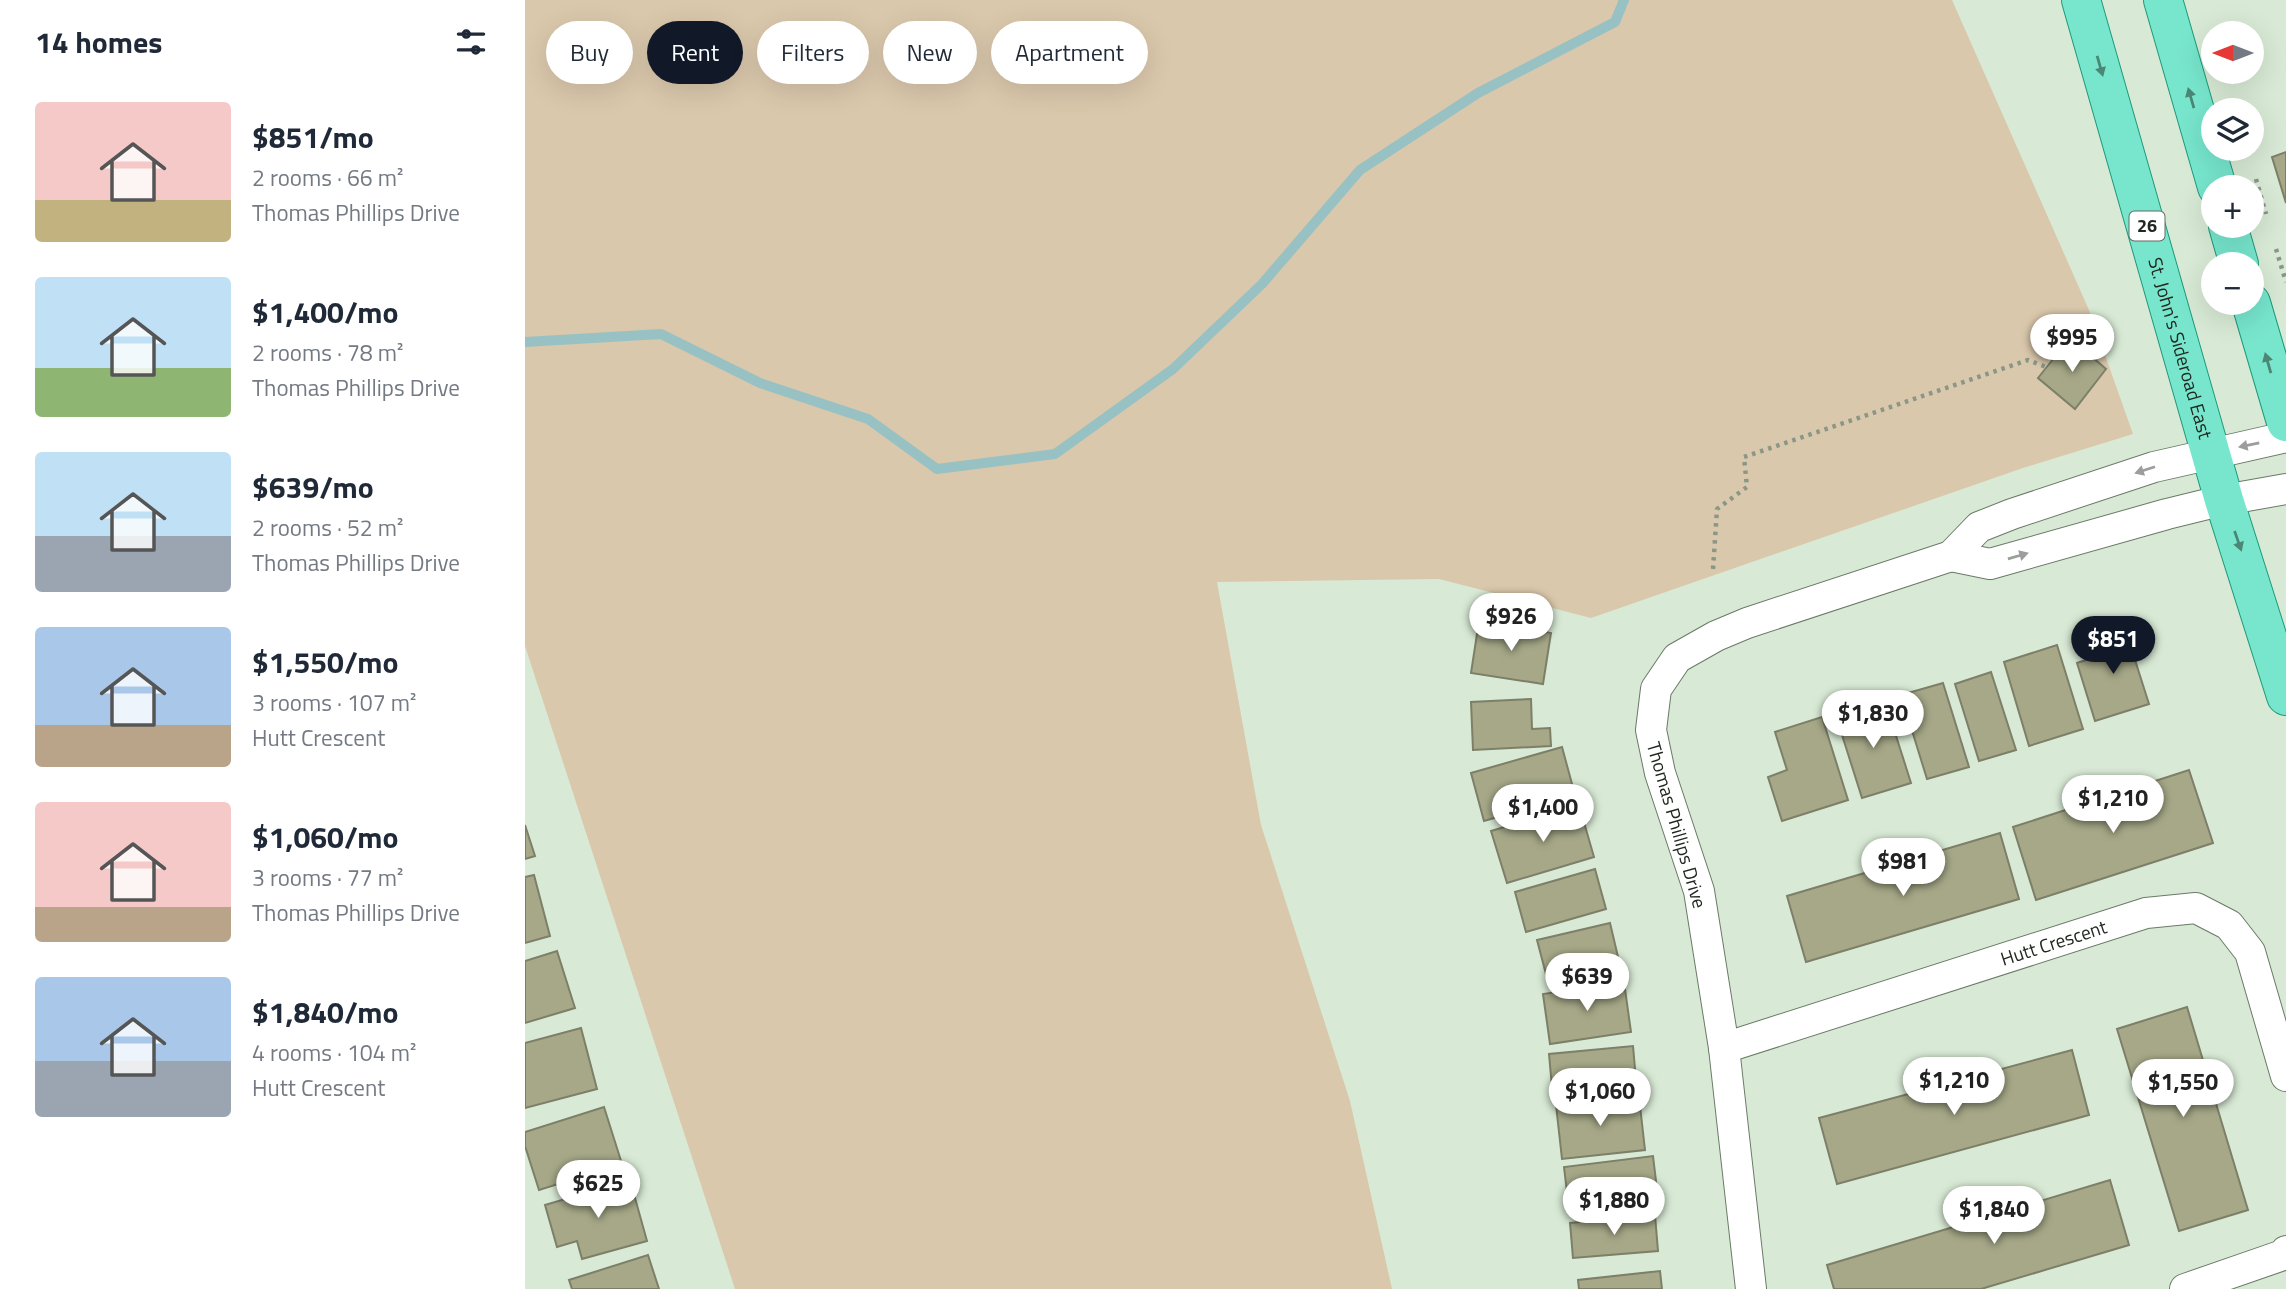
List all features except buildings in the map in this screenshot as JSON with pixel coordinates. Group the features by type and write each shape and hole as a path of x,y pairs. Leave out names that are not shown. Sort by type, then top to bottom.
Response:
{"main road":[{"name":"St. John's Sideroad East","path":"2081,0 2224,500 2286,695"},
{"path":"2162,0 2213,175"},
{"path":"2255,315 2286,422"}],"street":[{"name":"Thomas Phillips Drive","path":"1751,1289 1724,1048 1699,891 1660,773 1651,730 1656,689 1677,657 1716,636 1951,556 1979,527 2154,467 2286,437"},
{"name":"Thomas Phillips Drive","path":"1951,556 1990,564 2224,500 2286,489"},
{"name":"Hutt Crescent","path":"1724,1048 2146,914 2196,908 2229,925 2250,952 2286,1076"},
{"path":"2185,1289 2243,1271 2283,1255 2286,1251"}],"path":[{"path":"1713,569 1717,509 1747,487 1744,457 2028,360 2046,367"}],"shaded area":[{"path":"525,0 1952,0 2089,310 2133,434 2023,468 1591,618 1439,579 1217,582 1261,825 1350,1101 1392,1289 735,1289 525,646"}],"waterway":[{"path":"525,342 661,334 760,383 868,419 937,469 1055,454 1173,369 1262,284 1360,170 1478,93 1615,22 1624,0"}]}
